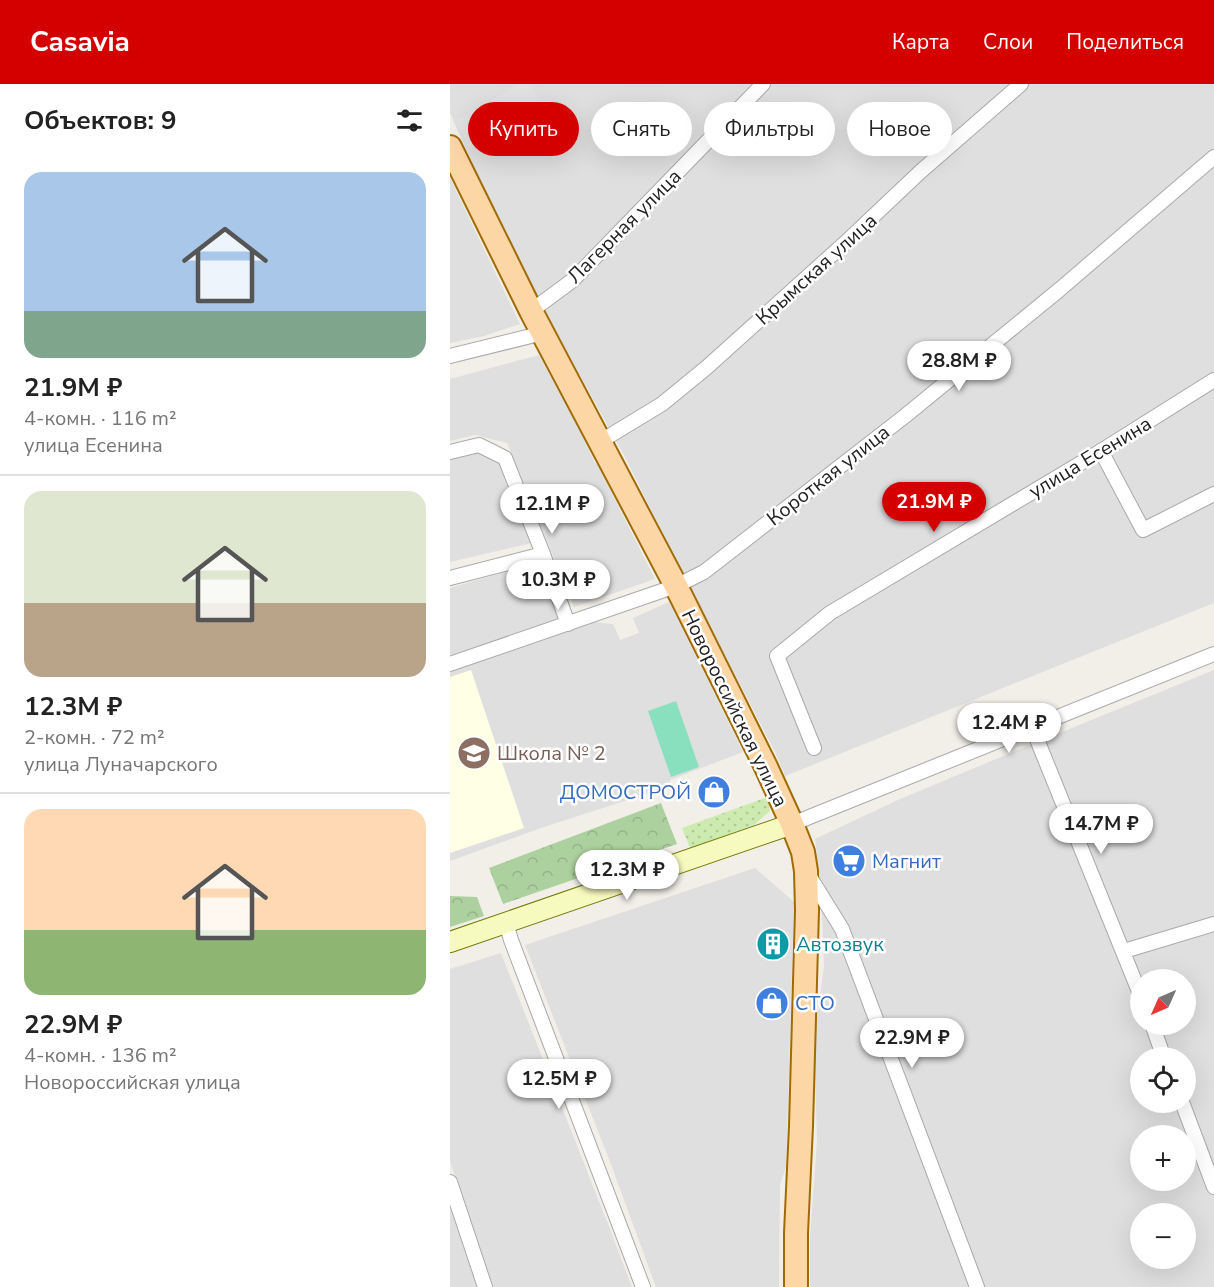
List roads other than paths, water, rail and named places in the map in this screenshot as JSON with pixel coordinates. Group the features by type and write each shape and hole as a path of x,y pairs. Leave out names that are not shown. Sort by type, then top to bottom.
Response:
{"main road":[{"name":"Новороссийская улица","path":"450,147 531,311 676,586 766,767 803,852 806,871"},
{"path":"450,942 792,824"},
{"path":"796,1287 807,910 806,871"}],"street":[{"name":"Лагерная улица","path":"531,311 573,280 763,84"},
{"name":"Крымская улица","path":"601,441 662,404 706,368 920,172 1021,84"},
{"name":"Короткая улица","path":"450,664 676,586 704,572 905,416 1059,290 1214,157"},
{"path":"450,356 543,333"},
{"name":"улица Есенина","path":"814,748 777,656 830,613 1101,451 1214,380"},
{"path":"450,453 480,445 505,458 568,624"},
{"path":"1101,451 1143,530 1214,494"},
{"path":"450,578 543,554"},
{"path":"792,824 1214,654"},
{"path":"1032,728 1131,969"},
{"name":"Новороссийская улица","path":"806,871 842,929 977,1287"},
{"path":"506,923 643,1287"},
{"path":"1124,951 1214,924"},
{"path":"1186,1113 1214,1187"},
{"path":"450,1182 485,1287"}],"place":[{"name":"Школа № 2","path":"474,753"},
{"name":"ДОМОСТРОЙ","path":"714,792"},
{"name":"Магнит","path":"849,861"},
{"name":"Автозвук","path":"773,944"},
{"name":"СТО","path":"772,1003"}]}
